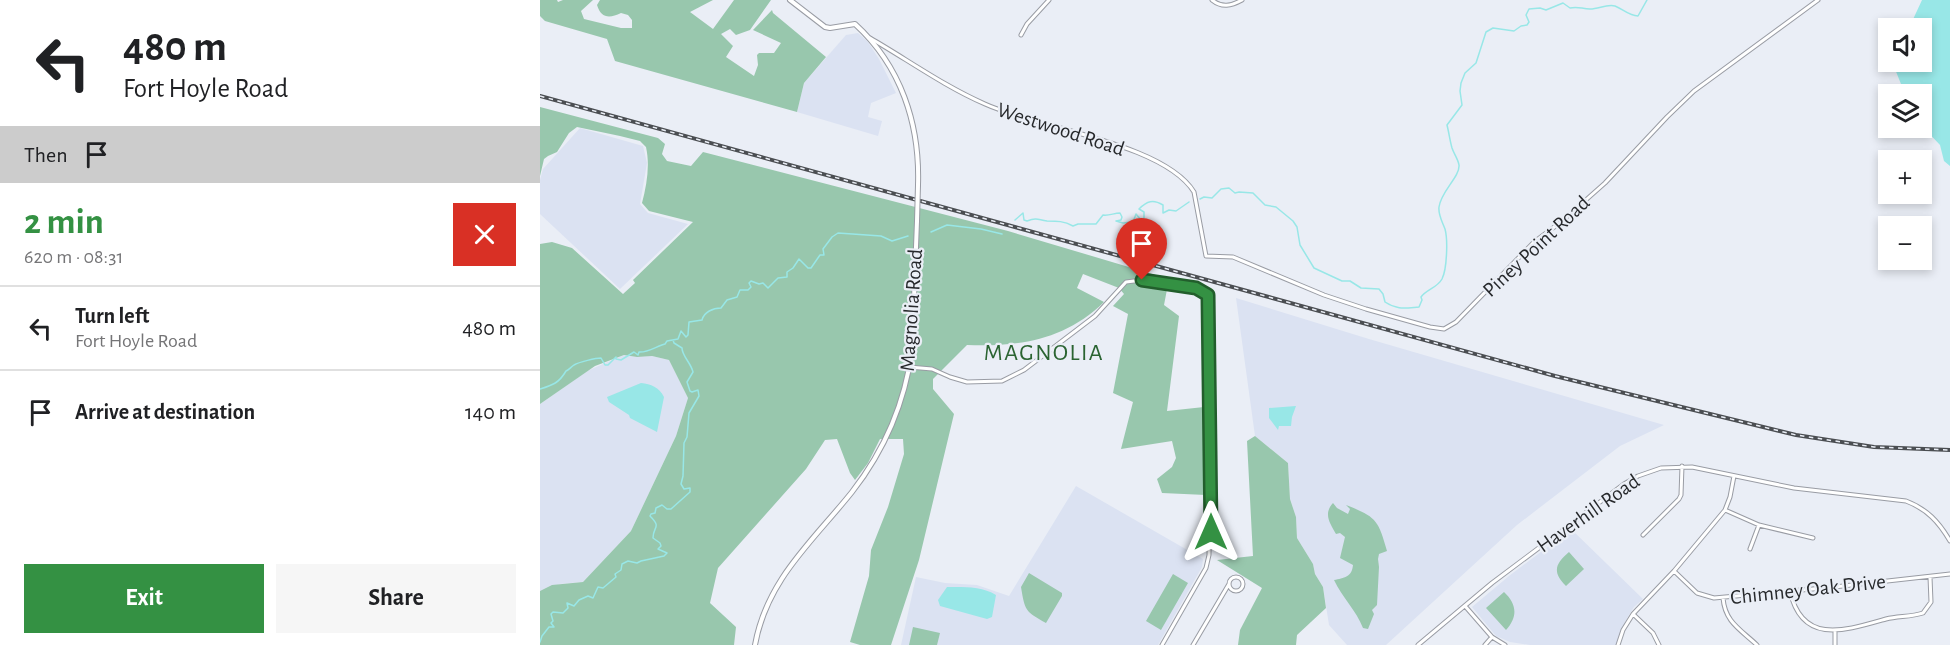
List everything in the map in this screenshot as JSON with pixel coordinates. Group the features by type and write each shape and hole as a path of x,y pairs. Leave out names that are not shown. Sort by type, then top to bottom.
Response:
{"main road":[{"name":"Magnolia Road","path":"755,645 767,605 781,578 800,552 851,493 872,463 889,432 904,390 914,330 918,185 916,142 910,113 898,81 883,56 855,24 825,27 790,0"}],"street":[{"path":"1021,35 1027,24 1049,0"},
{"path":"1212,0 1227,6 1242,0"},
{"name":"Piney Point Road","path":"1206,256 1233,257 1355,305 1444,329 1456,322 1539,237 1561,222 1605,183 1694,91 1818,0"},
{"name":"Westwood Road","path":"868,37 939,81 987,105 1102,140 1163,165 1188,184 1194,192 1206,256"},
{"path":"909,368 932,369 967,382 1002,381 1024,370 1095,316 1126,282 1142,280 1177,284 1196,288 1208,295 1211,444 1209,555 1206,568 1162,645"},
{"path":"1643,535 1679,499 1682,466"},
{"name":"Haverhill Road","path":"1418,645 1507,571 1624,484 1655,470 1682,466 1702,468 1801,489 1906,501 1930,514 1950,541"},
{"path":"1618,645 1623,630 1633,614 1674,571 1725,510 1734,476"},
{"path":"1725,510 1759,525 1813,538"},
{"path":"1750,549 1759,525"},
{"name":"Chimney Oak Drive","path":"1674,571 1697,592 1709,597 1723,598 1950,574"},
{"path":"1790,591 1795,611 1805,622 1816,628 1835,632 1850,630 1888,618 1923,613 1931,602 1930,577"},
{"path":"1193,645 1229,584 1233,578 1242,581 1243,586 1236,591 1232,590 1229,584"},
{"path":"1723,598 1728,618 1757,645"},
{"path":"1465,606 1492,637 1504,645"},
{"path":"1633,614 1651,630 1659,645"},
{"path":"1835,632 1835,645"},
{"path":"1485,645 1492,637"}],"shaded area":[{"path":"858,33 868,42 879,59 896,93 871,103 868,117 882,121 878,136 797,112 804,83 846,35"},
{"path":"580,128 643,146 647,163 640,204 648,213 688,224 620,289 540,214 540,180 543,169"},
{"path":"1236,298 1664,425 1620,446 1517,525 1386,645 1347,645 1329,625 1323,587 1315,574 1313,564 1297,538 1296,517 1290,499 1288,463 1255,436"},
{"path":"624,355 652,356 669,360 688,398 676,436 631,531 583,582 560,584 540,591 540,404 587,371"},
{"path":"1076,486 1203,559 1202,567 1158,645 901,645 916,577 945,583 977,585 1009,596"},
{"path":"1571,529 1643,599 1634,607 1626,620 1616,645 1530,645 1510,642 1496,636 1472,607"}],"green space":[{"path":"540,0 557,0 558,2 593,0 581,11 584,19 621,28 632,28 632,20 628,15 621,13 609,17 603,15 597,5 600,0 713,0 690,12 713,29 734,0 771,0 750,30 736,35 730,29 721,34 733,46 726,57 754,76 758,65 757,55 774,53 781,43 753,30 772,10 826,57 804,83 797,112 615,61 607,39 545,21 540,16"},
{"path":"540,107 658,138 665,144 662,154 667,161 691,166 703,152 1008,231 1169,279 1164,305 1179,316 1167,411 1204,407 1206,495 1162,493 1157,479 1172,467 1176,458 1172,441 1121,449 1133,402 1113,393 1128,314 1113,306 1124,294 1119,288 1083,274 1077,288 1104,302 1089,315 1057,333 1040,338 1005,344 967,345 933,379 933,389 954,414 919,560 891,645 860,645 850,642 869,576 871,550 888,507 904,454 903,439 880,439 868,463 855,480 837,439 825,440 806,469 718,568 710,603 736,627 734,645 540,645 540,591 552,585 583,582 631,531 676,436 688,398 669,360 652,356 624,355 595,366 540,404 540,244 552,242 572,248 623,294 635,283 633,280 693,222 649,211 642,203 647,182 648,161 646,147 640,141 577,127 569,133 557,152 544,159 540,176"},
{"path":"1255,436 1288,463 1290,499 1296,517 1297,538 1313,564 1315,574 1323,587 1326,608 1297,635 1296,645 1238,645 1240,630 1262,588 1217,560 1253,556 1247,441"},
{"path":"1333,503 1348,514 1350,509 1346,505 1370,516 1381,532 1387,551 1379,554 1377,605 1372,610 1374,614 1368,629 1363,628 1334,580 1344,578 1349,574 1353,565 1340,558 1345,537 1340,533 1336,534 1330,522 1328,511"},
{"path":"1569,552 1584,569 1566,586 1557,568"},
{"path":"1029,573 1062,593 1046,623 1030,613 1025,606 1021,587"},
{"path":"1173,574 1188,583 1161,630 1146,621"},
{"path":"1504,592 1514,606 1513,620 1506,630 1486,608"},
{"path":"913,627 940,633 937,645 909,645"}],"water":[{"path":"1922,0 1950,0 1950,166 1944,161 1940,145 1932,137 1932,84 1901,84 1896,72 1932,72 1932,18 1914,18"},
{"path":"641,383 654,387 664,397 657,432 630,418 609,402 607,397"},
{"path":"1296,406 1291,426 1279,426 1278,430 1269,418 1269,408"},
{"path":"947,587 979,589 996,595 992,617 987,619 940,606 938,600"}],"waterway":[{"path":"1200,199 1212,198 1221,189 1229,188 1235,193 1253,193 1265,205 1276,207 1293,221 1297,227 1300,245 1314,268 1342,281 1350,281 1361,288 1379,289 1385,302 1393,306 1419,307 1421,297 1437,284 1444,274 1446,240 1439,207 1443,195 1459,170 1447,125 1462,105 1461,83 1465,73 1476,63 1486,32 1493,28 1514,31 1527,25 1529,22 1526,15 1529,9 1546,10 1563,3 1570,8 1590,9 1615,6 1638,16 1647,0"},
{"path":"1015,220 1023,213 1024,220 1027,221 1034,219 1057,221 1073,226 1096,224 1103,215 1120,213 1121,220 1116,221 1133,222 1136,214 1141,220 1144,218 1144,212 1139,209 1147,203 1156,202 1163,205 1163,213 1169,210 1176,211 1189,202"},
{"path":"931,232 947,225 1002,234"},
{"path":"540,389 555,383 574,365 601,358 605,365 608,365 616,357 621,360 634,352 638,355 639,352 678,339 681,331 686,337 689,322 702,320 709,311 721,308 727,300 737,297 740,290 748,290 751,287 749,283 751,281 763,283 768,288 778,278 787,277 787,272 799,259 811,268 820,255 824,255 823,249 838,233 881,236 892,241 908,236"},
{"path":"540,642 549,627 554,627 551,623 553,612 563,613 568,608 567,603 574,606 579,600 588,596 593,598 598,587 603,588 616,577 615,574 621,570 622,564 628,561 637,563 664,556 667,553 658,549 661,546 660,543 653,538 656,525 650,516 655,513 656,508 662,505 671,509 690,492 690,488 684,489 681,484 684,443 687,437 689,413 699,396 698,390 690,391 687,382 693,372 682,348 673,340"}],"railway":[{"path":"540,96 1555,376 1796,435 1874,447 1950,450"}],"district":[{"name":"MAGNOLIA","path":"1044,352"}],"route":[{"path":"1142,280 1196,288 1208,295 1211,532"}]}
